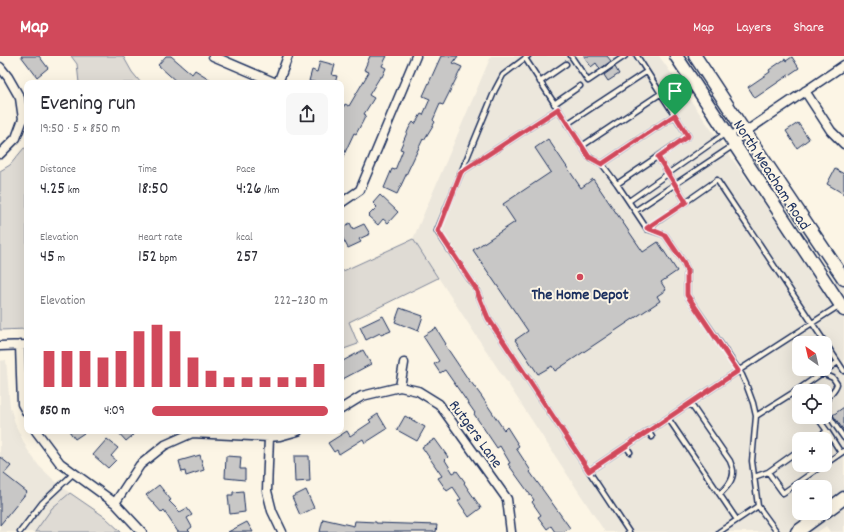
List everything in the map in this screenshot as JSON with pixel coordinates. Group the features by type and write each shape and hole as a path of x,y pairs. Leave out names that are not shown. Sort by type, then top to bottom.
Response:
{"main road":[{"name":"North Meacham Road","path":"676,56 842,308"},
{"name":"North Meacham Road","path":"695,56 844,278"},
{"path":"832,506 844,498"},
{"path":"803,530 815,520"}],"street":[{"path":"213,56 270,80"},
{"path":"278,80 288,56"},
{"path":"344,201 360,190 416,56"},
{"path":"745,132 844,65"},
{"path":"0,67 8,77 20,98 23,119 16,138 0,154"},
{"path":"805,91 832,131 844,144"},
{"path":"0,346 24,345 22,404 24,408"},
{"path":"400,387 404,363"},
{"name":"Rutgers Lane","path":"344,407 362,396 400,387 418,391 439,404 507,498 511,532"},
{"path":"38,434 60,463 115,503 142,532"},
{"path":"115,503 140,465 165,445 190,434"},
{"path":"211,434 269,437 287,434"},
{"path":"269,437 267,490 272,511 282,532"}],"lane":[{"path":"571,56 588,81 625,56"},
{"path":"617,184 688,136 637,56"},
{"path":"629,532 488,318 475,287 438,231 495,90 503,75 526,57 540,82 589,157 602,164 647,228 665,235 684,263 687,271 687,295 738,371 749,391 756,416 752,449 758,506 777,532"},
{"path":"540,82 566,64"},
{"path":"568,124 646,72"},
{"path":"554,104 580,86"},
{"path":"582,146 660,94"},
{"path":"461,172 558,109"},
{"path":"602,164 675,115"},
{"path":"629,201 726,133 745,132"},
{"path":"635,211 734,144 745,132"},
{"path":"658,157 686,202"},
{"path":"647,228 717,180 844,371"},
{"path":"589,471 607,461 626,446 690,402 738,371 813,323 842,308"},
{"path":"832,366 838,362"},
{"path":"808,384 818,376"},
{"path":"829,376 833,378 837,384 834,391 827,398 826,407 844,438"},
{"path":"756,416 792,395"},
{"path":"690,402 730,461 733,471 731,479 727,487 720,494"},
{"path":"668,418 737,520"},
{"path":"822,424 842,452 832,459"},
{"path":"648,431 652,437"},
{"path":"626,446 630,452"},
{"path":"754,477 768,472 792,455"},
{"path":"768,472 783,493 813,472"},
{"path":"20,532 42,503 74,473"},
{"path":"719,532 758,506"}],"shaded area":[{"path":"71,56 123,56 139,80 79,80 77,64"},
{"path":"491,56 659,56 824,288 844,274 844,532 830,532 826,526 817,532 605,532 413,239"},
{"path":"24,148 24,329 0,330 0,171 10,165"},
{"path":"413,239 438,278 349,322 358,344 344,349 344,271"},
{"path":"6,360 10,407 16,426 27,449 39,466 70,493 61,500 35,532 0,532 0,361"},
{"path":"70,493 105,517 121,532 35,532 52,508"}],"building":[{"path":"21,56 39,56 48,68 37,77"},
{"path":"166,56 171,56 192,74 195,70 211,80 175,80 158,65"},
{"path":"370,56 387,56 382,66 386,68 382,77 380,77 369,95 374,98 364,114 366,115 356,134 354,133 344,155 344,106 345,104 349,106 369,72 364,70"},
{"path":"441,56 458,56 453,63 462,67 443,105 440,104 433,120 435,122 424,140 423,139 397,194 384,188 392,169 395,170 403,150 400,149 409,128 413,122 415,124 421,114 423,115 430,99 423,96"},
{"path":"584,56 607,56 611,61 600,69 596,63 591,67"},
{"path":"792,57 799,68 755,98 748,87 770,72 769,70 785,59 786,61"},
{"path":"320,61 335,65 332,75 337,76 336,80 309,80 312,70 317,72"},
{"path":"615,67 619,74 608,81 604,75"},
{"path":"798,123 809,139 797,148 786,131"},
{"name":"The Home Depot","path":"548,139 581,188 593,179 643,252 658,242 677,271 661,282 666,290 657,296 660,301 555,371 552,366 538,374 515,340 528,331 473,250 515,222 503,204 551,172 535,148"},
{"path":"835,169 844,174 844,194 827,184"},
{"path":"380,195 398,212 388,223 383,219 378,225 368,216 377,207 373,203"},
{"path":"350,223 353,229 364,224 370,234 359,239 361,242 348,248 344,241 344,226"},
{"path":"400,308 423,316 418,331 395,322"},
{"path":"383,316 391,331 381,335 380,333 366,340 360,327"},
{"path":"436,328 446,344 445,345 504,430 507,427 519,446 516,448 531,471 530,472 570,528 563,532 555,532 551,526 547,529 538,517 541,515 532,502 534,500 508,464 510,463 500,446 497,448 445,370 440,373 434,364 439,361 423,336"},
{"path":"363,350 371,364 344,378 344,360"},
{"path":"844,407 844,431 833,415"},
{"path":"378,414 387,429 365,443 363,439 339,454 337,450 334,452 328,443 347,431 350,436 371,422 369,420"},
{"path":"405,416 425,427 417,441 397,430"},
{"path":"71,434 82,434 75,439"},
{"path":"120,434 134,434 126,441"},
{"path":"107,439 118,448 111,456 116,460 108,468 93,455"},
{"path":"435,439 448,457 445,460 453,473 457,471 481,508 469,517 458,501 461,499 453,487 447,491 438,478 442,476 422,447"},
{"path":"200,455 204,470 186,476 185,471 182,472 179,461"},
{"path":"226,456 241,457 240,469 245,469 245,480 225,478"},
{"path":"294,456 309,456 310,481 295,482"},
{"path":"0,457 11,466 4,474 27,492 0,525"},
{"path":"159,485 171,500 169,501 180,512 187,508 192,515 187,518 192,527 188,530 190,532 178,532 164,511 162,513 146,495"},
{"path":"306,490 314,508 300,515 292,497"},
{"path":"243,491 245,512 230,514 228,495 233,495 233,492"},
{"path":"323,519 354,526 355,521 437,525 436,532 320,532"},
{"path":"247,522 253,532 228,532"}],"place":[{"name":"The Home Depot","path":"580,277"}],"route":[{"path":"558,109 589,157 602,164 675,115 688,136 658,157 686,202 647,228 665,235 684,263 687,271 687,295 738,371 589,471 488,318 475,287 438,231 461,172 558,109"}]}
